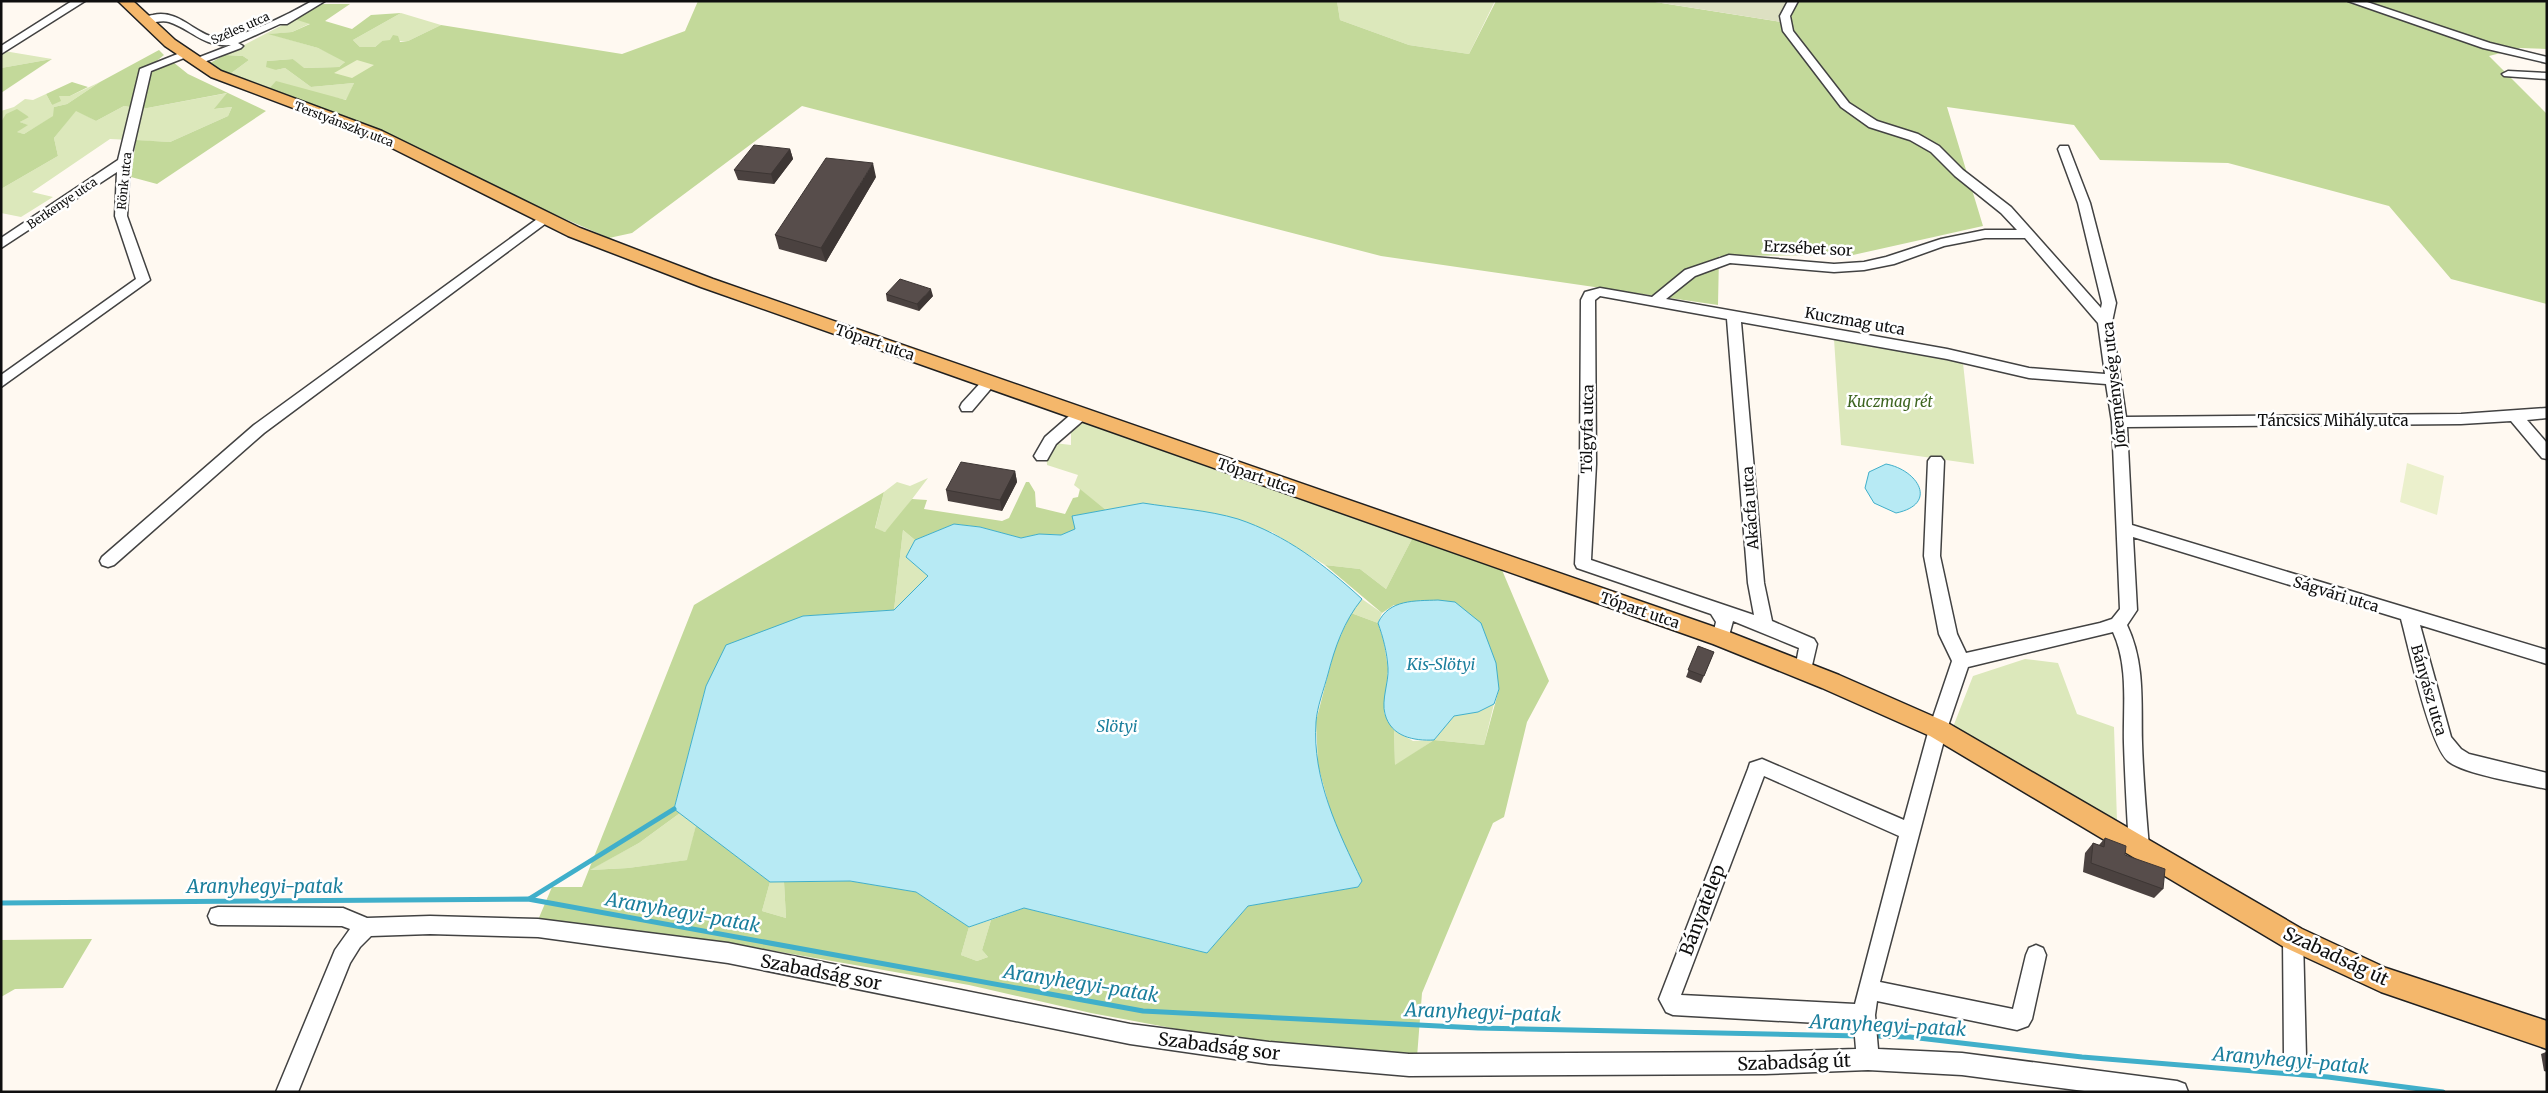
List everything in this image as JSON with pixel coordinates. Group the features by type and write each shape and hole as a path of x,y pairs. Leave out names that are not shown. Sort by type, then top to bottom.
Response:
{"main road":[{"name":"Terstyánszky utca","path":"125,1 191,58 230,80 376,134 415,151 574,232"},
{"name":"Tópart utca","path":"574,232 716,286 1721,638 1804,669 1938,729"},
{"path":"1938,729 2139,847"},
{"name":"Szabadság út","path":"2139,847 2293,938 2381,979 2547,1035"}],"street":[{"path":"1,51 80,1"},
{"name":"Széles utca","path":"191,58 251,40 320,1"},
{"path":"1793,1 1785,16 1788,31 1845,105 1872,124 1914,137 1934,149 2006,210 2066,275 2105,322"},
{"path":"2353,1 2487,46 2547,60"},
{"path":"145,20 156,16 171,18 202,38 225,42 292,16"},
{"name":"Rönk utca","path":"1,382 143,280 120,216 124,162 146,69 191,58"},
{"path":"2508,74 2547,76"},
{"name":"Jóreménység utca","path":"2064,149 2084,203 2109,304 2105,322 2119,422 2129,610 2118,624"},
{"name":"Berkenye utca","path":"1,244 124,162"},
{"path":"108,561 259,429 544,218"},
{"name":"Erzsébet sor","path":"1654,302 1690,274 1729,259 1834,268 1864,266 1889,261 1941,243 1985,234 2028,234"},
{"name":"Kuczmag utca","path":"1590,295 1600,292 1947,354 2030,373 2114,380"},
{"name":"Tölgyfa utca","path":"1590,295 1588,308 1588,464 1583,564 1717,609"},
{"name":"Akácfa utca","path":"1734,317 1756,583 1764,625"},
{"path":"967,407 989,382"},
{"name":"Táncsics Mihály utca","path":"2119,422 2461,419 2547,413"},
{"path":"1042,456 1050,441 1080,414"},
{"path":"2515,415 2547,454"},
{"path":"1868,1057 1864,1019 1868,989 1938,729 1961,661 1948,634 1932,556 1936,461"},
{"name":"Ságvári utca","path":"2126,529 2547,657"},
{"path":"1717,609 1764,625 1808,644 1804,669"},
{"path":"1717,609 1725,622 1721,638"},
{"name":"Bányász utca","path":"2409,616 2442,740 2447,748 2465,761 2547,782"},
{"path":"1961,661 2118,624 2128,642 2132,660 2133,740 2139,847"},
{"name":"Bányatelep","path":"1864,1019 1673,1005 1669,999 1756,769 1762,767 1910,832"},
{"name":"Szabadság sor","path":"224,916 343,917 367,927 430,925 538,928 718,952 1130,1034 1269,1053 1409,1065"},
{"path":"287,1092 342,957 353,940 367,927"},
{"path":"2293,938 2295,1057"},
{"path":"1868,989 2017,1020 2021,1019 2036,955"},
{"name":"Szabadság út","path":"1409,1065 1765,1064 1868,1057 1962,1064 2177,1092"}],"green space":[{"path":"698,1 1337,1 1340,20 1409,45 1469,54 1496,1 1649,1 1782,22 1793,1 2547,1 2547,49 2520,48 2489,56 2547,114 2547,304 2451,279 2389,206 2228,163 2100,160 2074,125 1947,107 1983,226 1853,255 1719,256 1718,305 1381,256 802,106 632,233 609,238 268,90 276,81 346,100 354,83 311,87 285,68 276,70 266,67 267,61 293,59 304,68 339,67 345,62 318,48 268,34 292,32 310,24 294,19 320,4 350,4 325,21 352,29 371,15 401,13 353,40 360,47 375,47 382,41 390,40 393,35 398,36 400,42 408,41 441,25 622,54 685,31"},
{"path":"1337,1 1495,1 1469,54 1409,45 1340,20"},
{"path":"1649,1 1793,1 1782,22"},
{"path":"401,13 441,25 408,41 382,41 375,47 360,47 353,40"},
{"path":"294,19 311,23 292,32 270,34 318,48 346,61 339,67 303,68 293,59 267,61 276,70 285,68 311,87 354,83 347,100 312,93 268,90 230,74 249,60 243,56 225,55"},
{"path":"159,50 164,55 153,64 173,62 188,74 266,111 157,184 131,177 136,140 170,142 228,116 232,107 214,109 227,93 142,109 124,106 96,121 76,111 54,138 58,156 1,189 1,122 6,114 17,109 29,117 20,122 28,125 17,132 24,134 53,116 54,107 67,104 100,82"},
{"path":"4,51 52,59 1,68 1,53"},
{"path":"225,55 243,56 249,60 230,74 206,65"},
{"path":"52,59 1,93 1,68"},
{"path":"357,60 374,65 352,78 334,73"},
{"path":"72,82 88,87 70,96 59,96 61,101 52,105 46,94"},
{"path":"100,82 67,104 54,107 54,116 24,134 16,132 27,125 20,122 29,116 1,122 1,111 14,107 25,99 33,100 46,94 52,105 59,96 70,96"},
{"path":"228,93 215,109 232,107 228,116 170,142 110,139 32,192 53,197 21,217 1,213 1,189 58,156 54,138 76,110 96,121 124,106 142,109"},
{"name":"Kuczmag rét","path":"1834,339 1963,363 1974,464 1841,445"},
{"path":"1081,421 1413,537 1386,589 1360,569 1325,565 1272,532 1143,503 1106,510 1074,485 1078,475 1047,465 1046,442 1071,445 1071,427"},
{"path":"2407,463 2444,476 2437,515 2400,502"},
{"path":"928,478 891,527 885,532 875,529 884,492 897,482 910,486"},
{"path":"1026,482 1029,482 1035,492 1036,507 1065,514 1073,498 1078,497 1080,489 1106,510 1073,516 1076,529 1061,535 1039,534 1021,538 980,527 954,524 915,540 903,530 894,610 803,616 706,686 674,809 680,813 639,843 590,870 628,868 687,860 696,825 770,882 762,911 786,918 784,882 850,881 916,892 969,927 961,955 977,961 988,957 982,950 991,920 1024,908 1207,953 1248,906 1358,887 1362,881 1334,824 1318,765 1316,721 1335,648 1351,613 1378,623 1384,643 1388,669 1384,713 1394,730 1395,765 1434,740 1484,745 1499,689 1394,605 1382,613 1325,565 1360,569 1386,589 1413,537 1502,570 1549,681 1527,722 1504,817 1493,823 1422,993 1417,1057 1236,1040 1091,1013 969,985 724,942 538,920 552,887 582,887 694,605 884,492 875,528 885,532 912,499 927,500 924,509 1002,521 1009,518"},
{"path":"903,530 915,540 906,557 928,576 894,610"},
{"path":"1362,599 1382,613 1378,623 1351,613"},
{"path":"2025,659 2058,663 2077,714 2114,727 2117,821 1953,727 1973,676"},
{"path":"1494,704 1484,745 1434,740 1454,716 1478,712"},
{"path":"1394,730 1413,741 1434,740 1395,766"},
{"path":"680,813 696,825 688,860 628,868 589,870 639,843"},
{"path":"770,882 784,882 786,918 762,911"},
{"path":"991,920 982,950 988,957 977,961 961,955 969,927"},
{"path":"92,939 63,988 15,989 1,997 1,940"}],"water":[{"path":"1886,464 1897,467 1907,473 1915,480 1919,487 1920,495 1917,502 1909,509 1896,513 1874,503 1865,488 1869,472"},
{"name":"Slötyi","path":"1143,503 1215,513 1238,519 1272,533 1289,542 1334,574 1362,599 1345,625 1337,644 1319,704 1316,722 1318,764 1322,784 1336,824 1362,881 1358,887 1248,906 1207,953 1024,908 969,927 916,892 850,881 770,882 674,809 706,686 726,645 803,616 894,610 928,576 906,557 915,540 954,524 980,527 1021,538 1039,534 1061,535 1075,529 1072,516"},
{"name":"Kis-Slötyi","path":"1438,600 1455,602 1481,623 1496,663 1499,689 1494,704 1478,712 1454,716 1434,740 1419,740 1398,733 1392,728 1385,714 1384,703 1388,668 1387,656 1378,623 1389,609 1396,605 1412,601"}],"building":[{"path":"754,145 790,149 771,174 734,170"},
{"path":"826,158 873,163 821,248 775,235"},
{"path":"900,279 931,289 917,304 886,294"},
{"path":"961,462 1015,471 1000,500 946,490"},
{"path":"1698,646 1714,652 1704,676 1688,670"},
{"path":"2105,838 2126,846 2125,855 2165,869 2163,889 2091,863 2093,843 2104,847"}],"waterway":[{"name":"Aranyhegyi-patak","path":"529,899 674,809"},
{"name":"Aranyhegyi-patak","path":"1,903 528,899 1143,1011 1478,1028 1860,1036"},
{"name":"Aranyhegyi-patak","path":"1873,1036 1910,1037 2082,1057 2328,1077 2443,1092"}]}
